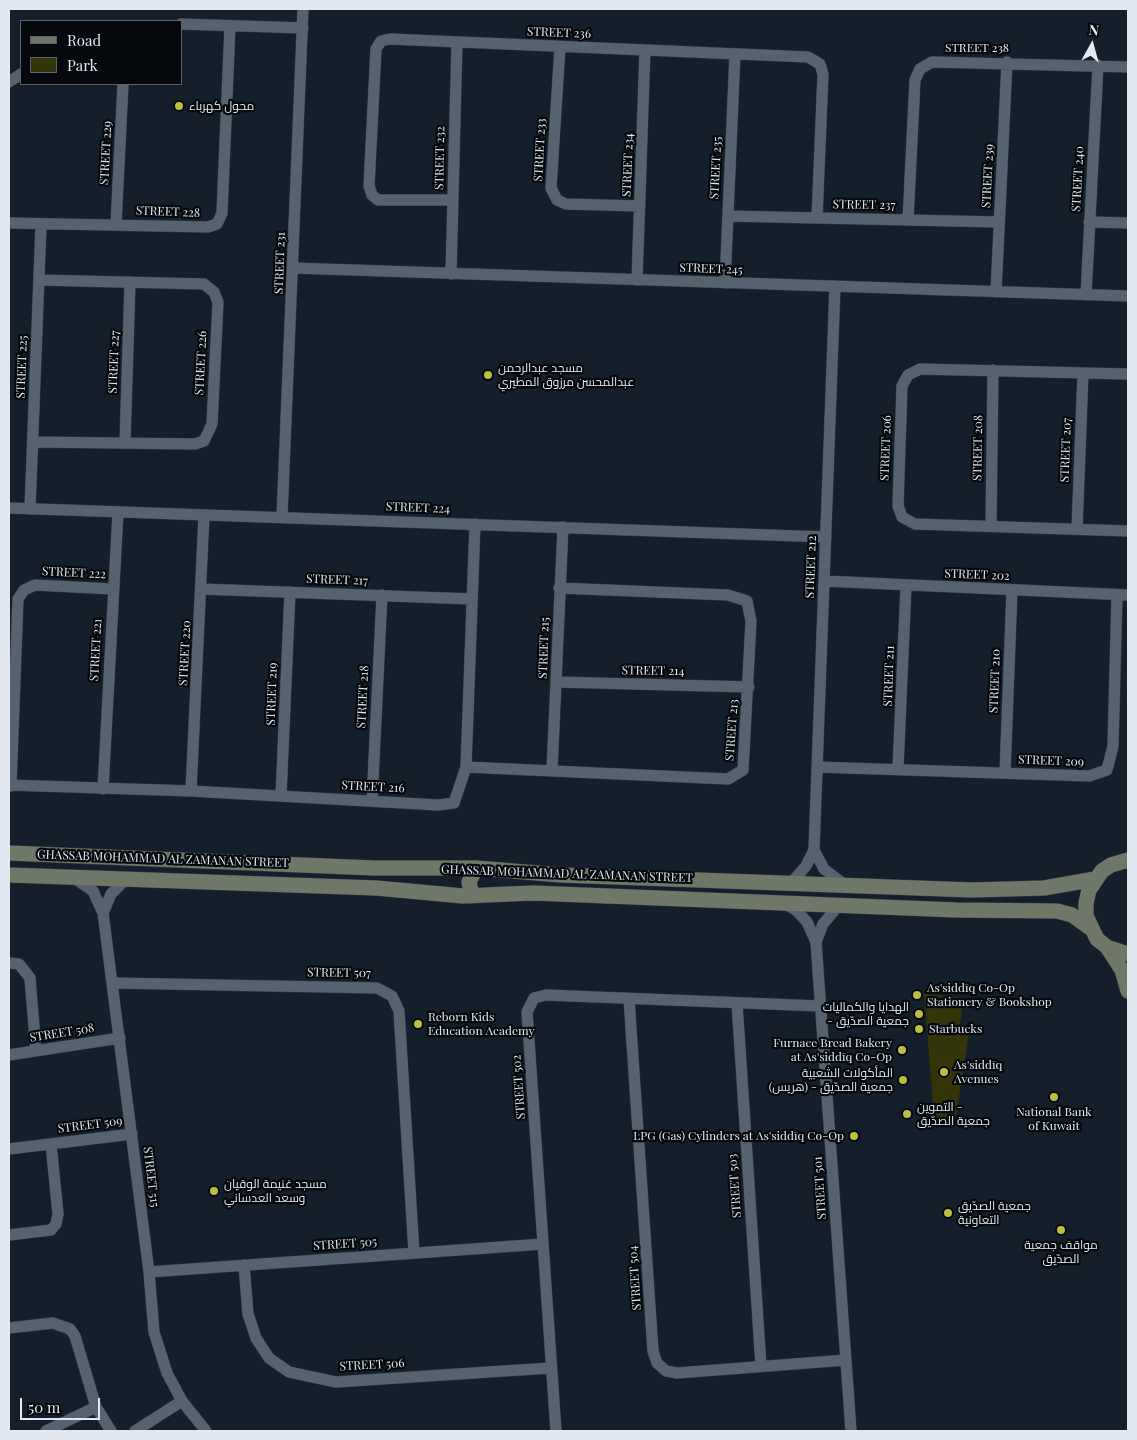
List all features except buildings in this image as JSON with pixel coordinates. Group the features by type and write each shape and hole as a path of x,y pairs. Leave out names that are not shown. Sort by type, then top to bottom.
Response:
{"street":[{"name":"STREET 231","path":"282,517 303,9"},
{"path":"182,24 303,28"},
{"name":"STREET 228","path":"9,224 116,224 208,227 216,224 222,213 230,26"},
{"name":"STREET 236","path":"453,200 378,200 372,195 369,186 376,48 381,41 390,39 808,58 820,64 824,74 817,218"},
{"name":"STREET 232","path":"451,274 457,42"},
{"name":"STREET 233","path":"560,47 551,188 557,200 566,204 640,206"},
{"name":"STREET 234","path":"637,280 645,50"},
{"name":"STREET 235","path":"725,283 735,54"},
{"name":"STREET 238","path":"908,220 915,80 920,69 932,62 1007,62 1128,66"},
{"name":"STREET 239","path":"996,292 1007,62"},
{"name":"STREET 240","path":"1086,295 1098,65"},
{"path":"9,82 20,75"},
{"name":"STREET 229","path":"116,224 123,85"},
{"name":"STREET 237","path":"728,216 999,222"},
{"path":"1089,222 1128,224"},
{"name":"STREET 225","path":"30,509 41,225"},
{"name":"STREET 245","path":"293,268 1128,296"},
{"name":"STREET 226","path":"33,442 195,444 204,441 212,424 218,302 214,292 204,284 39,280"},
{"name":"STREET 227","path":"125,443 130,282"},
{"name":"STREET 212","path":"792,882 806,866 814,850 835,286"},
{"name":"STREET 206","path":"1128,374 920,369 908,374 902,386 898,506 902,517 914,524 1128,531"},
{"name":"STREET 208","path":"991,526 993,370"},
{"name":"STREET 207","path":"1077,529 1083,373"},
{"name":"STREET 224","path":"9,508 826,537"},
{"name":"STREET 221","path":"103,789 112,589 118,512"},
{"name":"STREET 220","path":"191,792 204,515"},
{"name":"STREET 216","path":"10,786 191,792 438,805 454,803 466,766 475,524"},
{"name":"STREET 215","path":"552,770 563,527"},
{"name":"STREET 202","path":"824,581 1122,595"},
{"name":"STREET 222","path":"10,786 18,599 24,590 35,585 112,589"},
{"name":"STREET 211","path":"898,768 906,586"},
{"name":"STREET 213","path":"466,766 728,780 743,770 749,687 751,621 747,601 728,595 559,588"},
{"name":"STREET 217","path":"201,589 472,599"},
{"name":"STREET 210","path":"1005,773 1012,590"},
{"name":"STREET 219","path":"281,796 290,592"},
{"name":"STREET 209","path":"817,767 898,768 1089,776 1107,770 1113,746 1122,595"},
{"name":"STREET 218","path":"372,801 382,596"},
{"name":"STREET 214","path":"557,682 749,687"},
{"path":"814,850 824,869 845,885"},
{"name":"GHASSAB MOHAMMAD AL ZAMANAN STREET","path":"9,853 382,868 476,868 561,875 1010,890 1061,886 1095,879"},
{"path":"1090,928 1086,916 1086,903 1095,879 1111,865 1128,860"},
{"path":"446,895 454,882 451,868"},
{"path":"472,896 469,882 476,868"},
{"name":"GHASSAB MOHAMMAD AL ZAMANAN STREET","path":"9,875 393,889 472,896 533,893 956,910 1057,911 1072,915 1090,928 1107,947 1122,970 1128,991"},
{"name":"STREET 515","path":"73,877 93,891 103,914 149,1272 154,1332 167,1373 182,1401 206,1431"},
{"path":"103,914 111,894 126,879"},
{"name":"STREET 501","path":"786,903 798,911 807,922 816,942 851,1431"},
{"name":"STREET 501","path":"816,942 822,924 839,905"},
{"path":"1107,947 1128,954"},
{"path":"9,963 19,964 30,978 36,1051"},
{"name":"STREET 507","path":"113,983 376,988 392,996 400,1011 414,1253"},
{"name":"STREET 502","path":"556,1431 550,1368 527,1012 534,998 546,995 820,1006"},
{"name":"STREET 504","path":"629,999 654,1357 660,1367 671,1373 846,1360"},
{"name":"STREET 503","path":"737,1004 761,1366"},
{"name":"STREET 508","path":"9,1054 120,1038"},
{"name":"STREET 509","path":"9,1149 132,1134"},
{"name":"STREET 509","path":"9,1236 51,1230 56,1224 58,1214 52,1144"},
{"name":"STREET 505","path":"149,1272 543,1244"},
{"name":"STREET 506","path":"244,1265 248,1314 256,1338 269,1358 289,1372 336,1382 550,1368"},
{"path":"9,1328 54,1322 70,1328 75,1336 96,1407 111,1431"},
{"path":"135,1431 182,1401"},
{"path":"46,1431 96,1407"}],"green space":[{"path":"924,993 964,998 959,1031 969,1033 955,1122 934,1118"}],"place":[{"name":"محول كهرباء","path":"179,106"},
{"name":"مسجد عبدالرحمن عبدالمحسن مرزوق المطيري","path":"488,375"},
{"name":"As'siddīq Co-Op Stationery & Bookshop","path":"917,995"},
{"name":"الهدايا والكماليات - جمعية الصدّيق","path":"919,1014"},
{"name":"Reborn Kids Education Academy","path":"418,1024"},
{"name":"Starbucks","path":"919,1029"},
{"name":"Furnace Bread Bakery at As'siddīq Co-Op","path":"902,1050"},
{"name":"As'siddīq Avenues","path":"944,1072"},
{"name":"المأكولات الشعبية (هريس) - جمعية الصدّيق","path":"903,1080"},
{"name":"National Bank of Kuwait","path":"1054,1097"},
{"name":"التموين - جمعية الصدّيق","path":"907,1114"},
{"name":"LPG (Gas) Cylinders at As'siddīq Co-Op","path":"854,1136"},
{"name":"مسجد غنيمة الوقيان وسعد العدساني","path":"214,1191"},
{"name":"جمعية الصدّيق التعاونية","path":"948,1213"},
{"name":"مواقف جمعية الصدّيق","path":"1061,1230"}]}
